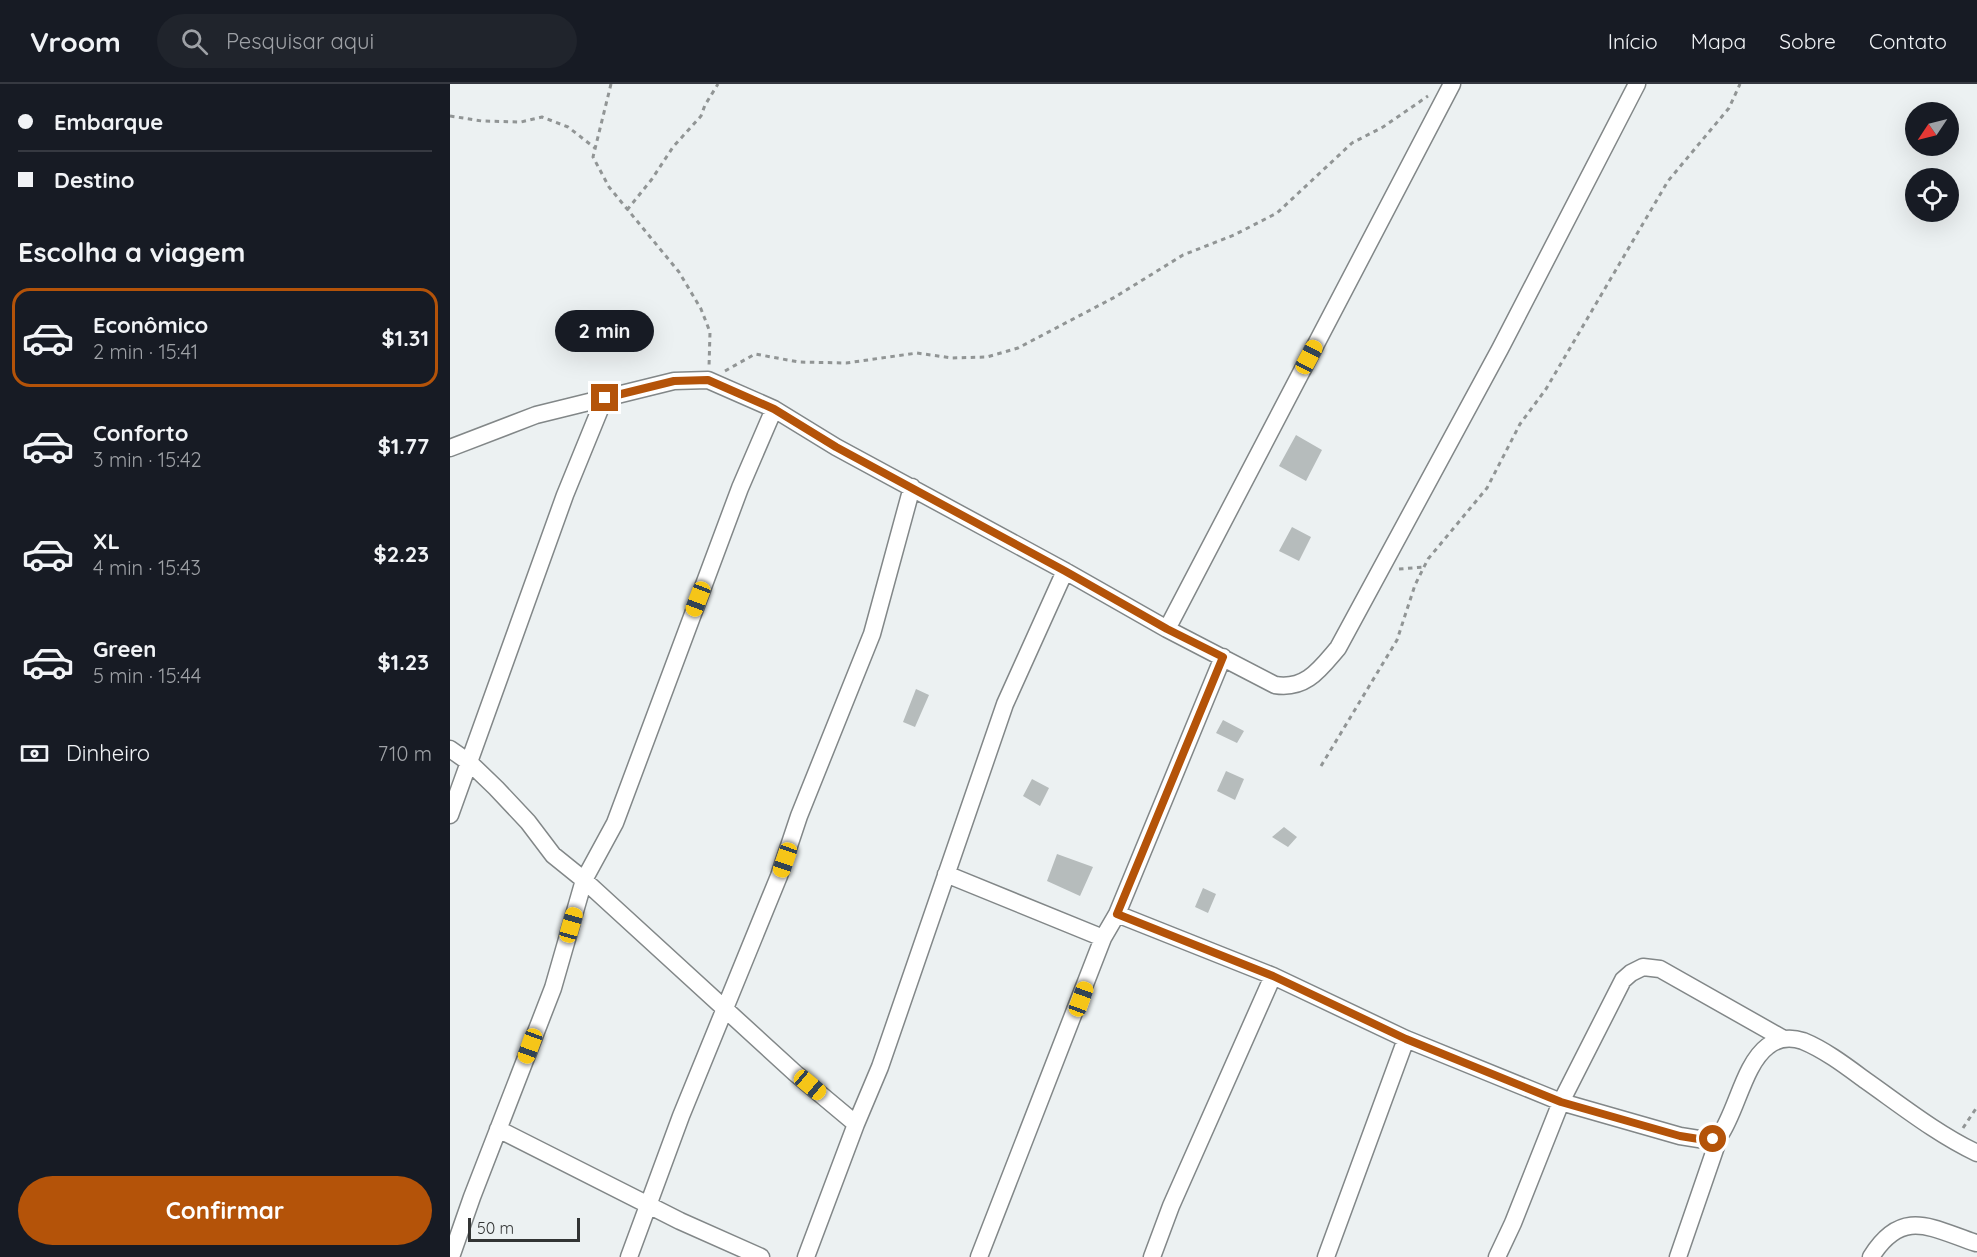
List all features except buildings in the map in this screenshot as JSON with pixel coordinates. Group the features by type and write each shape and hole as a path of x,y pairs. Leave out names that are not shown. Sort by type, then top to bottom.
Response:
{"street":[{"path":"450,448 536,414 674,381 708,380 774,409 836,447 1167,629 1275,685 1285,687 1307,681 1338,648 1381,570 1500,349 1634,85"},
{"path":"1167,629 1444,88"},
{"path":"450,815 565,495 605,398"},
{"path":"451,1257 553,988 584,880 615,823 740,488 774,409"},
{"path":"629,1257 681,1116 779,876 799,816 872,634 912,487"},
{"path":"806,1257 880,1067 1005,704 1065,571"},
{"path":"979,1257 1103,938 1117,914 1223,657"},
{"path":"450,749 470,763 528,822 552,855 584,880 856,1124"},
{"path":"946,874 1103,938"},
{"path":"1117,914 1273,976 1406,1039 1561,1102 1680,1136 1705,1140 1720,1135"},
{"path":"1497,1257 1513,1223 1561,1102 1623,980 1643,967 1660,969 1782,1038 1802,1041 1837,1059 1953,1141 1977,1153"},
{"path":"1152,1257 1172,1206 1273,976"},
{"path":"1677,1257 1720,1135 1751,1068 1767,1047 1782,1038"},
{"path":"1326,1257 1406,1039"},
{"path":"498,1129 714,1237 761,1257"},
{"path":"1871,1257 1890,1234 1904,1226 1918,1224 1974,1247"}],"path":[{"path":"611,84 594,157 609,187 679,272 701,309 710,332 708,380"},
{"path":"627,210 652,179 673,147 701,116 718,84"},
{"path":"1321,766 1397,640 1415,585 1428,559 1487,488 1520,424 1546,389 1570,350 1668,181 1729,108 1740,84"},
{"path":"708,380 754,354 799,362 846,363 917,353 952,358 987,357 1018,348 1115,297 1183,255 1234,235 1277,213 1352,143 1383,127 1444,88"},
{"path":"450,116 482,121 520,122 542,117 568,127 595,148"},
{"path":"1381,570 1424,567"},
{"path":"1953,1141 1977,1107"}],"route":[{"path":"605,398 674,381 708,380 774,409 836,447 1167,629 1223,657 1117,914 1273,976 1406,1039 1561,1102 1680,1136 1713,1139"}]}
